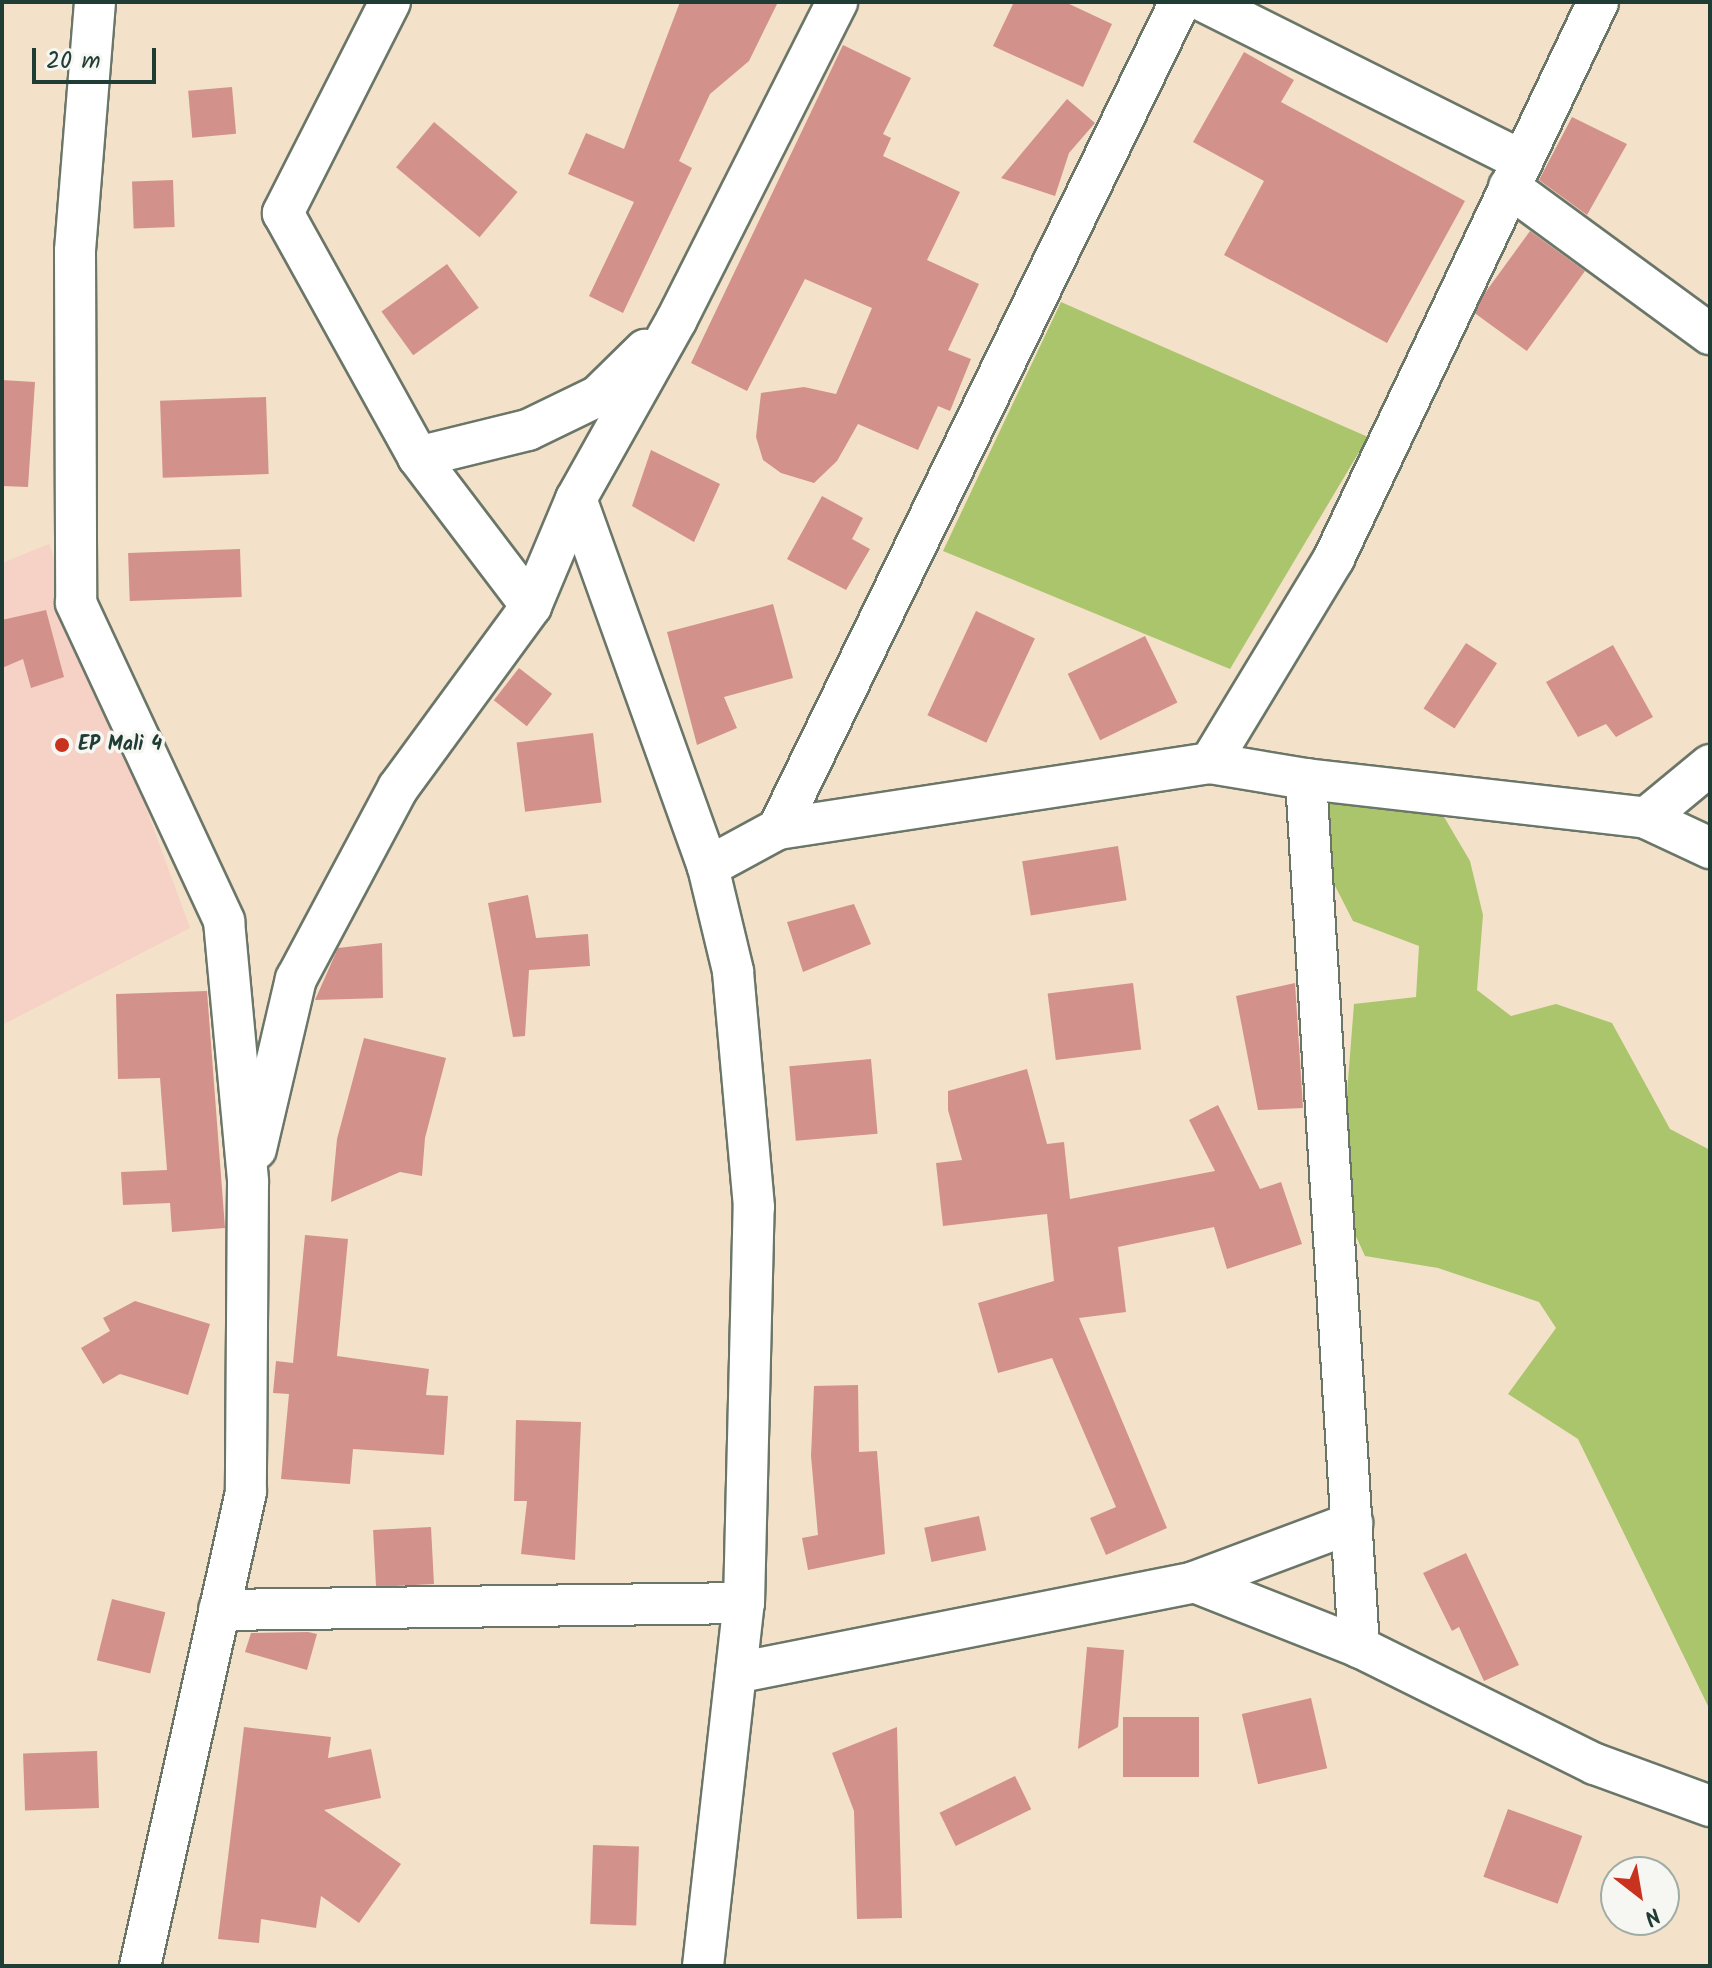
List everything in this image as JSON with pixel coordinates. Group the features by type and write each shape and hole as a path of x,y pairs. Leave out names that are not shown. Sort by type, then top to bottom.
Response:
{"street":[{"path":"95,2 75,251 76,603 224,921 248,1182 246,1492 140,1966"},
{"path":"390,2 283,213 418,457 531,606"},
{"path":"248,1182 296,979 398,788 531,606 576,499 677,319 837,2"},
{"path":"778,829 1180,2"},
{"path":"1205,2 1515,174 1710,334"},
{"path":"1210,763 1334,558 1598,2"},
{"path":"418,457 528,430 598,396 677,319"},
{"path":"576,499 708,867 733,971 754,1207 744,1603 703,1966"},
{"path":"708,867 778,829 1210,763 1306,779 1646,818 1710,848"},
{"path":"1646,818 1710,765"},
{"path":"1306,779 1359,1647"},
{"path":"736,1673 1194,1582 1352,1523"},
{"path":"1194,1582 1359,1647 1595,1764 1710,1806"},
{"path":"219,1610 744,1603"}],"shaded area":[{"name":"EP Mali 4","path":"49,544 190,928 2,1025 2,563"}],"green space":[{"path":"1061,302 1368,437 1230,669 943,551"},
{"path":"1320,802 1437,805 1470,861 1483,915 1477,990 1511,1016 1556,1004 1612,1023 1670,1129 1710,1150 1710,1710 1578,1439 1508,1394 1556,1328 1539,1302 1438,1268 1365,1256 1348,1219 1346,1106 1354,1004 1416,997 1419,946 1353,921 1331,878"}],"building":[{"path":"680,2 778,2 749,61 710,94 679,161 692,168 623,313 589,296 634,202 568,174 586,133 624,149"},
{"path":"1014,2 1065,2 1112,24 1083,87 993,46"},
{"path":"843,45 911,78 883,134 891,138 883,156 960,192 927,260 979,284 948,350 971,359 950,411 938,406 918,450 858,424 837,461 814,483 781,473 763,460 756,437 761,393 804,387 836,394 872,308 805,279 747,391 691,363"},
{"path":"1244,52 1294,80 1281,102 1465,201 1387,343 1224,255 1264,181 1193,142"},
{"path":"232,87 236,134 192,138 188,91"},
{"path":"1067,99 1095,123 1069,153 1055,196 1001,178"},
{"path":"1572,117 1627,144 1587,215 1539,180"},
{"path":"434,122 517,192 480,237 396,167"},
{"path":"173,180 175,227 134,228 132,181"},
{"path":"1530,231 1585,271 1527,351 1472,311"},
{"path":"447,264 479,308 413,355 381,312"},
{"path":"2,380 35,382 28,487 2,486"},
{"path":"266,397 269,474 163,478 160,401"},
{"path":"651,450 720,484 694,542 632,506"},
{"path":"822,496 863,518 852,539 870,549 846,590 787,559"},
{"path":"240,549 242,597 130,601 128,553"},
{"path":"773,604 793,678 724,697 737,728 697,745 667,632"},
{"path":"46,610 64,677 31,688 23,659 2,668 2,620"},
{"path":"976,611 1035,638 986,743 927,715"},
{"path":"1145,636 1177,703 1100,740 1068,674"},
{"path":"1466,643 1497,663 1455,729 1424,708"},
{"path":"1613,645 1653,717 1616,737 1606,724 1578,737 1546,682"},
{"path":"519,668 552,694 527,726 494,700"},
{"path":"593,733 602,802 525,812 517,742"},
{"path":"1118,846 1127,900 1031,915 1022,861"},
{"path":"528,895 536,938 588,934 590,966 529,970 525,1036 513,1037 488,903"},
{"path":"854,904 871,944 803,972 787,922"},
{"path":"382,943 383,998 315,1000 338,948"},
{"path":"1133,983 1141,1050 1056,1060 1048,993"},
{"path":"1295,983 1303,1108 1258,1110 1236,996"},
{"path":"207,991 225,1228 172,1232 170,1203 123,1205 121,1172 167,1170 160,1078 118,1079 116,994"},
{"path":"364,1038 446,1058 425,1138 422,1176 400,1172 331,1202 337,1139"},
{"path":"871,1059 878,1134 796,1141 789,1066"},
{"path":"1027,1069 1047,1144 1064,1142 1070,1199 1215,1171 1189,1120 1218,1105 1260,1189 1281,1182 1302,1244 1227,1269 1214,1227 1118,1247 1126,1312 1079,1318 1167,1528 1106,1555 1090,1518 1116,1507 1052,1358 998,1373 978,1303 1054,1281 1047,1214 943,1226 936,1163 962,1160 948,1110 948,1091"},
{"path":"305,1235 348,1239 337,1356 429,1369 426,1395 448,1396 444,1455 353,1449 350,1484 281,1479 289,1394 273,1393 276,1361 293,1363"},
{"path":"135,1301 210,1324 188,1395 120,1374 103,1384 81,1348 110,1331 103,1318"},
{"path":"858,1385 859,1452 877,1451 885,1554 808,1570 802,1538 818,1535 811,1456 814,1386"},
{"path":"516,1420 581,1422 575,1560 521,1554 527,1501 514,1501"},
{"path":"979,1516 986,1550 932,1562 924,1528"},
{"path":"431,1527 434,1584 376,1587 373,1530"},
{"path":"1466,1553 1519,1665 1484,1681 1459,1627 1452,1631 1423,1573"},
{"path":"112,1599 165,1612 150,1673 97,1660"},
{"path":"251,1633 317,1634 307,1670 245,1652"},
{"path":"1087,1647 1124,1650 1118,1727 1078,1749"},
{"path":"1311,1698 1327,1768 1258,1784 1242,1714"},
{"path":"1123,1717 1199,1717 1199,1777 1123,1777"},
{"path":"244,1727 331,1737 328,1758 371,1749 381,1798 324,1810 401,1864 359,1923 321,1896 316,1928 261,1919 259,1943 218,1939"},
{"path":"897,1727 902,1918 857,1919 854,1811 832,1753"},
{"path":"97,1751 99,1808 25,1811 23,1754"},
{"path":"1015,1776 1031,1809 956,1846 940,1813"},
{"path":"1508,1809 1582,1836 1558,1904 1483,1877"},
{"path":"593,1845 639,1847 636,1926 590,1924"}],"place":[{"name":"EP Mali 4","path":"62,745"}]}
